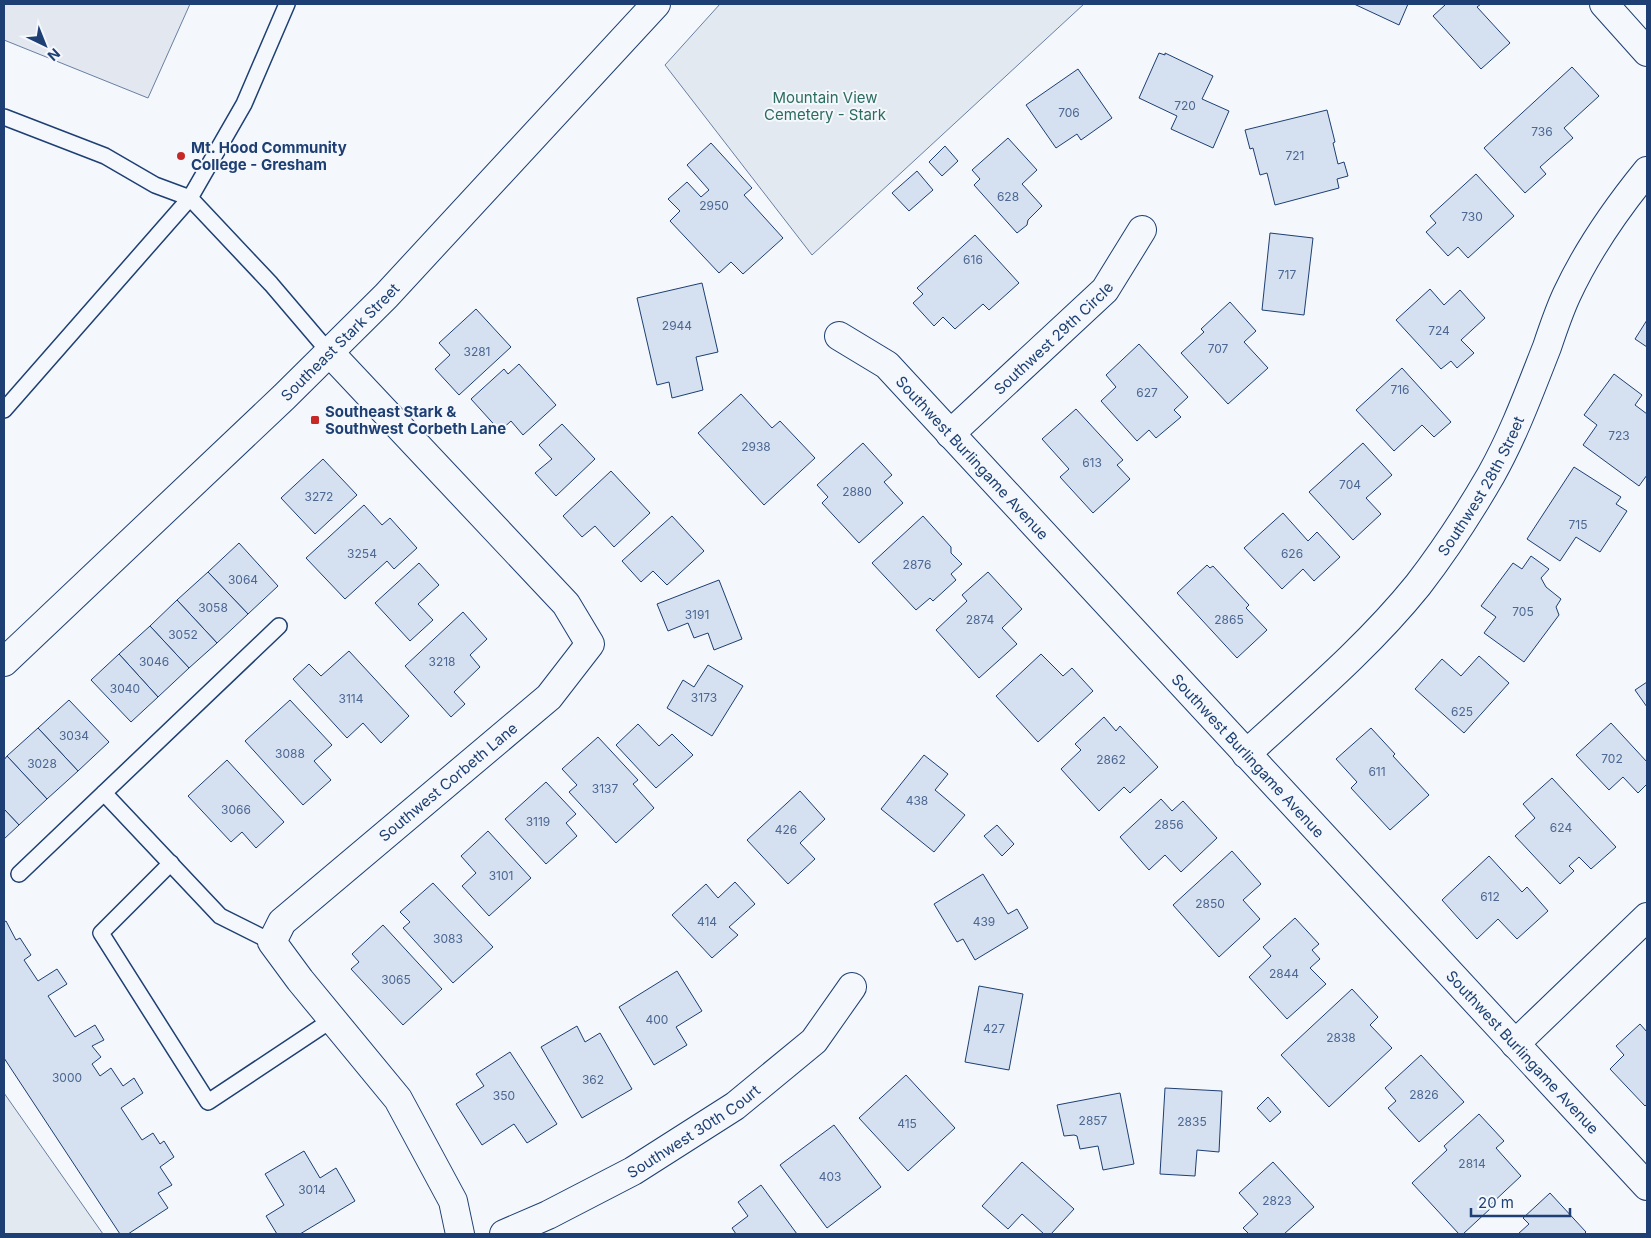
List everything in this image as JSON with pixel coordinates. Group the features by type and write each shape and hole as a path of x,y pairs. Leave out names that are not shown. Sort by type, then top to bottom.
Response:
{"street":[{"name":"Southeast Stark Street","path":"4,662 386,296 656,4"},
{"path":"1604,4 1647,52"},
{"name":"Southwest 28th Street","path":"1246,754 1351,657 1385,622 1418,585 1458,529 1492,473 1525,404 1566,295 1593,245 1621,203 1647,171"},
{"name":"Southwest 29th Circle","path":"950,434 1105,290 1142,230"},
{"name":"Southwest Burlingame Avenue","path":"839,336 887,365 1647,1186"},
{"name":"Southwest Corbeth Lane","path":"272,942 282,922 549,697 590,644 566,604 329,352"},
{"path":"1515,1044 1647,917"},
{"path":"272,942 398,1099 453,1201 460,1234"},
{"name":"Southwest 30th Court","path":"504,1234 548,1215 633,1171 735,1106 814,1041 852,987"}],"lane":[{"path":"4,410 190,198 244,104 287,4"},
{"path":"4,116 105,156 155,185 190,198 271,284 329,352"},
{"path":"19,874 279,626"},
{"path":"104,793 220,916 272,942"},
{"path":"171,863 101,933 208,1102 333,1020"}],"green space":[{"name":"Mountain View Cemetery - Stark","path":"720,4 1084,4 812,255 665,65"},
{"path":"4,1093 103,1234 4,1234"}],"shaded area":[{"path":"4,4 190,4 148,98 4,40"}],"building":[{"path":"1354,4 1408,4 1399,25"},
{"path":"1444,4 1481,4 1477,7 1510,43 1481,69 1433,16"},
{"path":"1159,53 1165,55 1165,53 1213,76 1202,99 1229,111 1213,148 1171,129 1177,116 1139,98"},
{"path":"1572,67 1599,96 1564,128 1573,138 1540,167 1546,174 1525,193 1484,148"},
{"path":"1078,69 1112,118 1081,140 1077,134 1056,148 1026,105"},
{"path":"1327,110 1338,164 1344,162 1348,176 1337,179 1339,188 1275,205 1267,173 1260,175 1253,148 1250,149 1245,130"},
{"path":"1008,138 1037,170 1022,184 1042,206 1028,220 1027,225 1017,233 974,185 980,179 972,170"},
{"path":"711,143 752,188 744,195 783,238 743,274 731,262 719,273 670,221 680,211 668,199 687,182 701,197 709,190 687,165"},
{"path":"945,146 958,161 942,176 929,162"},
{"path":"917,171 933,190 909,211 892,193"},
{"path":"1476,174 1514,216 1468,258 1458,247 1448,256 1426,232 1436,223 1430,216"},
{"path":"1270,233 1313,238 1304,315 1262,310"},
{"path":"975,235 1019,283 989,310 983,304 955,329 943,317 934,326 913,303 923,294 917,288"},
{"path":"702,283 718,352 696,357 703,390 672,398 669,382 657,385 637,298"},
{"path":"1430,289 1444,305 1460,290 1485,318 1461,340 1474,353 1457,368 1451,361 1441,369 1396,320"},
{"path":"1230,302 1256,331 1244,342 1268,368 1228,404 1181,353 1204,332 1201,329"},
{"path":"476,309 511,347 459,395 435,369 450,355 439,343"},
{"path":"1647,320 1647,347 1635,339"},
{"path":"1139,344 1188,397 1174,410 1181,417 1156,438 1149,430 1137,441 1101,401 1116,387 1106,375"},
{"path":"519,364 556,405 523,435 511,421 500,431 471,399 504,369 508,374"},
{"path":"1402,368 1451,422 1434,437 1422,425 1394,451 1356,410"},
{"path":"1614,374 1642,395 1635,405 1647,414 1647,475 1639,486 1583,445 1597,425 1584,415"},
{"path":"741,394 772,428 780,421 815,458 764,505 698,433"},
{"path":"1076,409 1123,460 1117,465 1130,479 1093,513 1060,477 1069,469 1042,439"},
{"path":"562,424 595,459 556,496 535,473 552,459 539,445"},
{"path":"863,443 892,475 884,482 903,503 859,543 822,503 828,497 817,485"},
{"path":"1363,443 1392,475 1366,498 1381,514 1353,540 1309,492"},
{"path":"323,459 357,495 315,534 281,498"},
{"path":"1574,467 1621,497 1616,504 1627,511 1600,552 1576,537 1560,561 1527,539"},
{"path":"611,471 650,513 614,547 595,526 582,537 563,516"},
{"path":"364,505 382,525 390,518 417,548 394,569 387,561 345,599 306,558"},
{"path":"1283,513 1308,541 1317,532 1340,557 1314,581 1303,569 1282,589 1244,548"},
{"path":"672,516 704,551 667,585 653,571 641,582 622,561"},
{"path":"923,516 951,547 951,553 962,564 951,574 956,580 933,601 930,598 916,610 872,563"},
{"path":"239,543 278,586 248,614 208,572"},
{"path":"1531,556 1549,569 1541,578 1546,587 1561,599 1556,607 1559,615 1524,662 1484,633 1496,617 1481,606 1513,563 1522,569"},
{"path":"419,563 439,585 418,604 433,620 410,641 375,603"},
{"path":"1207,565 1210,568 1213,566 1249,605 1246,608 1267,630 1237,658 1177,593"},
{"path":"208,572 248,614 217,643 177,600"},
{"path":"988,572 1022,609 1002,628 1017,644 979,678 936,630 967,601 962,595"},
{"path":"719,580 742,639 714,650 708,633 694,638 688,623 668,631 657,604"},
{"path":"177,600 217,643 189,668 150,626"},
{"path":"463,612 487,639 470,655 480,667 454,692 465,704 451,717 405,666"},
{"path":"150,626 189,668 158,697 119,654"},
{"path":"349,651 409,716 381,743 363,723 347,738 293,679 309,664 321,676"},
{"path":"119,654 158,697 131,722 91,680"},
{"path":"1041,654 1063,676 1072,668 1093,691 1038,742 996,696"},
{"path":"1479,656 1509,683 1464,733 1415,689 1442,659 1461,676"},
{"path":"708,665 743,686 712,736 667,708 683,680 694,687"},
{"path":"1647,682 1647,707 1635,690"},
{"path":"69,700 109,742 78,771 38,728"},
{"path":"290,700 332,745 314,761 331,780 303,805 245,741"},
{"path":"1104,717 1116,731 1120,726 1158,767 1130,793 1124,787 1099,811 1061,769 1081,750 1075,744"},
{"path":"1611,723 1647,762 1647,784 1638,793 1623,777 1609,790 1576,755"},
{"path":"638,724 659,746 672,734 693,755 656,788 616,745"},
{"path":"38,728 78,771 47,799 7,756"},
{"path":"1371,728 1395,754 1393,756 1429,795 1390,830 1351,788 1357,782 1336,759"},
{"path":"598,737 638,780 633,784 654,808 616,843 569,792 577,785 562,769"},
{"path":"924,755 948,774 935,790 965,815 934,852 881,809"},
{"path":"7,756 47,799 19,825 4,809 4,760"},
{"path":"227,760 284,822 256,848 242,832 231,842 188,796"},
{"path":"1552,778 1616,847 1591,869 1579,857 1569,866 1574,871 1560,884 1515,836 1535,818 1523,804"},
{"path":"546,782 576,814 566,823 577,836 546,864 505,819"},
{"path":"800,791 825,819 800,843 815,859 788,884 747,840"},
{"path":"1161,799 1172,811 1183,801 1217,838 1181,872 1165,855 1149,870 1120,837"},
{"path":"4,809 19,825 4,839"},
{"path":"997,825 1014,844 1002,856 984,836"},
{"path":"488,831 531,878 489,916 462,886 476,873 461,856"},
{"path":"1232,851 1261,884 1243,900 1260,919 1219,957 1173,905"},
{"path":"1489,856 1522,892 1527,887 1548,911 1517,939 1498,919 1477,939 1442,900"},
{"path":"983,874 1008,914 1017,909 1028,928 975,960 963,939 957,942 934,904"},
{"path":"735,882 755,904 729,927 738,935 712,958 672,915 706,884 718,898"},
{"path":"433,883 493,947 453,983 403,928 410,922 400,912"},
{"path":"1295,918 1319,944 1312,950 1320,959 1310,968 1326,984 1287,1019 1249,977 1271,956 1263,947"},
{"path":"6,921 16,940 20,938 31,955 24,960 38,981 57,969 67,984 48,996 75,1037 95,1025 104,1040 92,1046 101,1057 92,1064 100,1076 111,1068 123,1086 134,1078 143,1093 121,1108 142,1140 153,1133 160,1144 164,1141 174,1157 160,1167 172,1185 158,1193 168,1208 128,1234 120,1234 4,1058 4,922"},
{"path":"383,925 442,989 403,1025 351,969 359,962 352,954"},
{"path":"677,971 702,1011 676,1027 687,1045 654,1065 619,1007"},
{"path":"979,986 1023,994 1009,1070 965,1062"},
{"path":"1352,989 1378,1017 1370,1025 1392,1048 1329,1107 1281,1055"},
{"path":"1640,1024 1647,1032 1647,1104 1645,1106 1610,1069 1624,1055 1616,1046"},
{"path":"577,1026 585,1042 600,1033 632,1089 582,1118 541,1047"},
{"path":"510,1052 557,1124 527,1143 514,1124 482,1145 456,1104 484,1086 476,1074"},
{"path":"1421,1055 1464,1102 1419,1142 1388,1108 1396,1101 1385,1088"},
{"path":"906,1075 955,1128 908,1171 859,1118"},
{"path":"1165,1088 1222,1091 1219,1152 1197,1150 1195,1176 1160,1174"},
{"path":"1120,1093 1134,1164 1103,1170 1098,1146 1080,1149 1077,1136 1064,1136 1057,1105"},
{"path":"1268,1097 1281,1112 1270,1122 1257,1108"},
{"path":"1479,1114 1504,1141 1496,1148 1521,1176 1489,1206 1491,1208 1463,1234 1459,1234 1412,1183 1447,1150 1444,1146"},
{"path":"834,1125 881,1187 827,1228 780,1165"},
{"path":"304,1151 320,1178 336,1168 355,1201 300,1234 277,1234 266,1216 284,1205 265,1174"},
{"path":"1022,1162 1074,1209 1051,1234 1044,1234 1022,1214 1008,1229 982,1206"},
{"path":"1273,1162 1314,1207 1284,1234 1249,1234 1243,1228 1258,1214 1239,1193"},
{"path":"761,1185 797,1234 736,1234 732,1228 748,1216 738,1202"},
{"path":"1550,1193 1586,1232 1584,1234 1518,1234 1529,1224 1523,1218"}],"place":[{"name":"Mt. Hood Community College - Gresham","path":"181,156"},
{"name":"Southeast Stark & Southwest Corbeth Lane","path":"315,420"}]}
